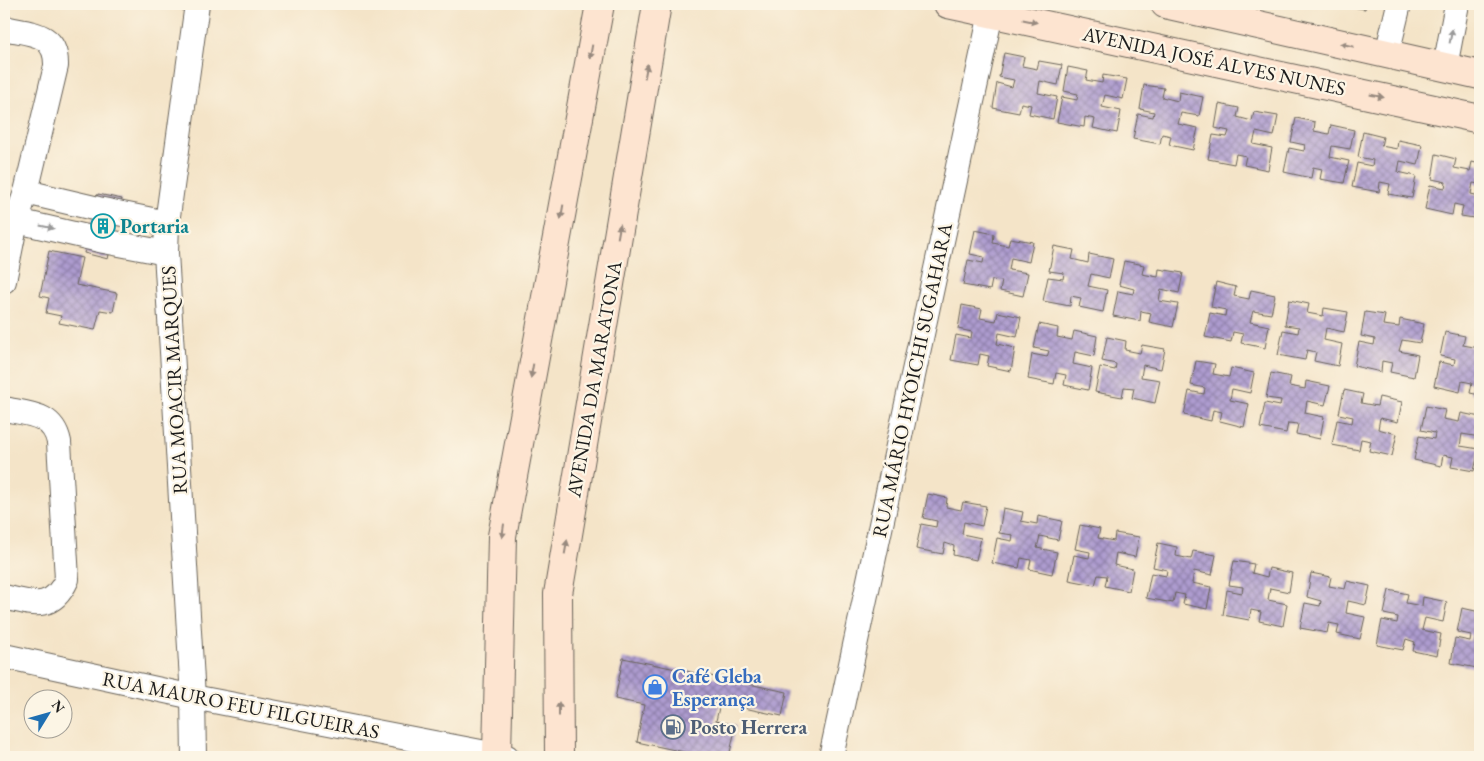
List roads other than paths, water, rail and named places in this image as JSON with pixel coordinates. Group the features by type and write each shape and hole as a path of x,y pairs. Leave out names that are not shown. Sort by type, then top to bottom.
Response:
{"street":[{"name":"RUA MOACIR MARQUES","path":"194,757 193,697 166,253 167,224 197,4"},
{"path":"502,756 502,536 600,4"},
{"name":"AVENIDA DA MARATONA","path":"559,757 558,594 657,4"},
{"name":"AVENIDA JOSÉ ALVES NUNES","path":"948,4 992,8 1480,119"},
{"path":"1165,4 1480,75"},
{"path":"1387,54 1399,4"},
{"path":"1445,67 1457,4"},
{"name":"RUA MÁRIO HYOICHI SUGAHARA","path":"831,757 992,8"},
{"path":"4,28 46,39 53,47 56,56 56,66 26,192 10,219 4,281"},
{"path":"26,192 167,224"},
{"path":"124,245 127,216"},
{"path":"10,219 166,253"},
{"path":"4,409 47,420 57,433 67,579 52,600 47,602 37,604 4,597"},
{"name":"RUA MAURO FEU FILGUEIRAS","path":"4,656 193,697 502,756"}],"place":[{"name":"Portaria","path":"103,226"},
{"name":"Café Gleba Esperança","path":"655,687"},
{"name":"Posto Herrera","path":"673,727"}]}
